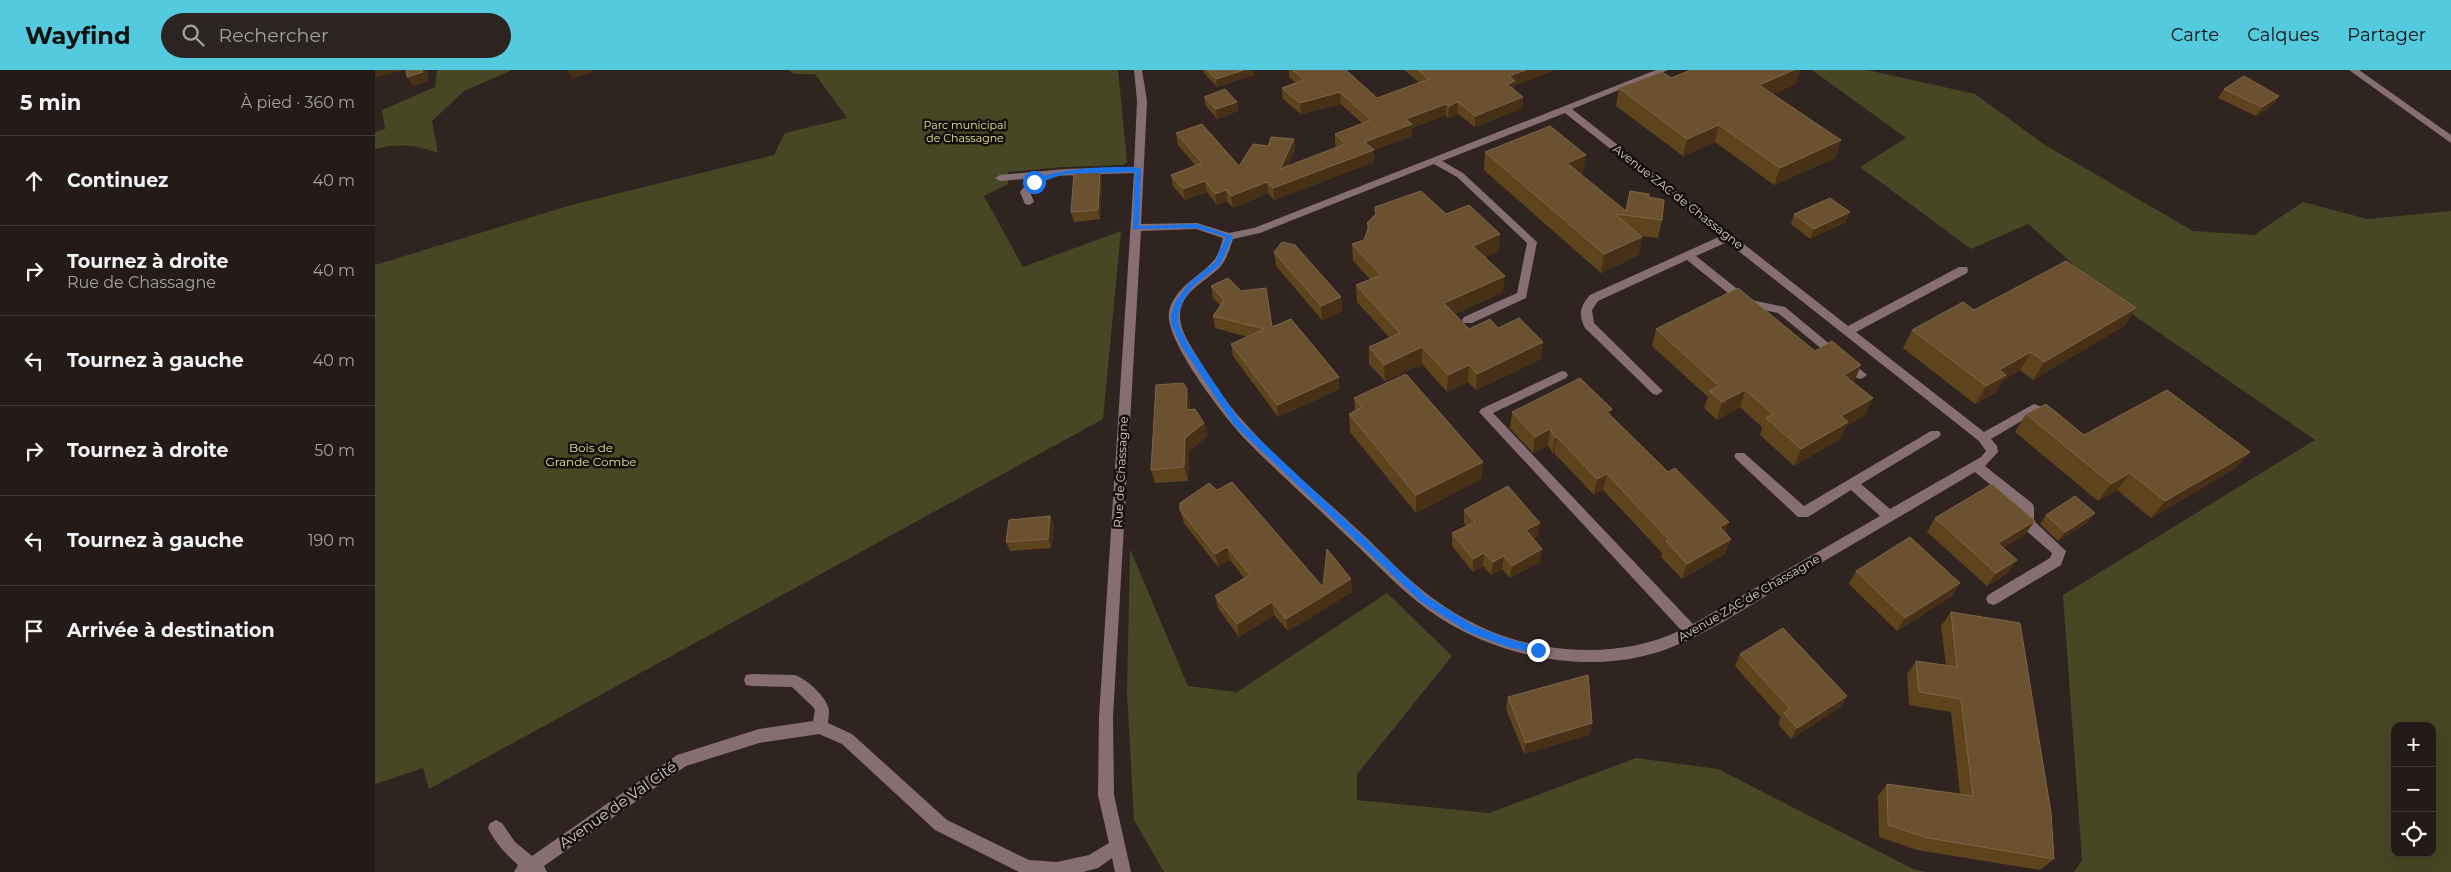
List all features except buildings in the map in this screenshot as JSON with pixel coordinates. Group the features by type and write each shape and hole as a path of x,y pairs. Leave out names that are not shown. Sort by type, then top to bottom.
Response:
{"street":[{"name":"Rue de Chassagne","path":"1123,872 1116,848 1106,795 1106,718 1139,170 1142,101 1138,70"},
{"path":"1135,228 1197,226 1229,236 1256,231 1663,70"},
{"path":"2353,70 2406,106 2451,140"},
{"name":"Avenue ZAC de Chassagne","path":"1229,236 1218,263 1191,284 1178,302 1174,316 1175,326 1185,345 1237,423 1423,598 1471,629 1508,643 1538,650 1578,654 1617,654 1648,649 1691,631 1985,460 1991,452 1991,446 1983,438 1566,108"},
{"path":"1435,160 1460,175 1532,242 1522,296 1468,320"},
{"path":"1000,178 1065,172 1139,170"},
{"path":"1029,202 1025,192 1034,182 1044,177 1065,172"},
{"path":"1657,391 1589,325 1585,315 1587,306 1594,298 1728,236"},
{"path":"1688,255 1748,303 1781,310 1861,375"},
{"path":"1848,331 1963,270"},
{"path":"1561,375 1485,412 1691,631"},
{"path":"1983,438 2034,408 2049,414"},
{"path":"1740,456 1803,513 1935,434"},
{"path":"1976,465 2028,508 2027,523 2059,551 2056,561 1993,598"},
{"path":"1852,484 1889,516"},
{"path":"751,680 795,681 818,702 822,710 820,727 847,739 941,825 1028,868 1057,870 1092,862 1116,848"},
{"name":"Avenue de Val Cité","path":"530,870 682,760 759,736 820,727"},
{"path":"495,828 530,870"}],"green space":[{"path":"437,70 512,70 464,91 432,121 438,153 423,148 407,146 375,149 375,132 385,129 382,110 435,87"},
{"name":"Bois de Grande Combe","path":"788,70 1118,70 1127,162 1123,165 1063,167 1008,172 1008,184 984,196 1023,267 1121,231 1103,419 429,789 423,768 375,784 375,265 571,205 774,155 785,133 847,118 815,74 794,74"},
{"path":"1812,70 1867,70 1975,94 2045,145 2193,231 2254,235 2303,202 2367,219 2451,211 2451,872 2074,872 2082,860 2063,595 2315,440 2116,303 2028,224 1971,249 1860,167 1906,138"},
{"path":"1130,549 1188,686 1237,692 1387,593 1452,656 1357,774 1357,800 1489,813 1636,758 1718,769 1913,869 1926,872 1164,872 1134,820 1127,692"}],"route":[{"path":"1034,182 1044,177 1065,172 1139,170 1135,228 1197,226 1229,236 1218,263 1191,284 1178,302 1174,316 1175,326 1185,345 1237,423 1423,598 1471,629 1508,643 1538,650"}],"park label":[{"name":"Parc municipal de Chassagne","path":"965,131"}]}
